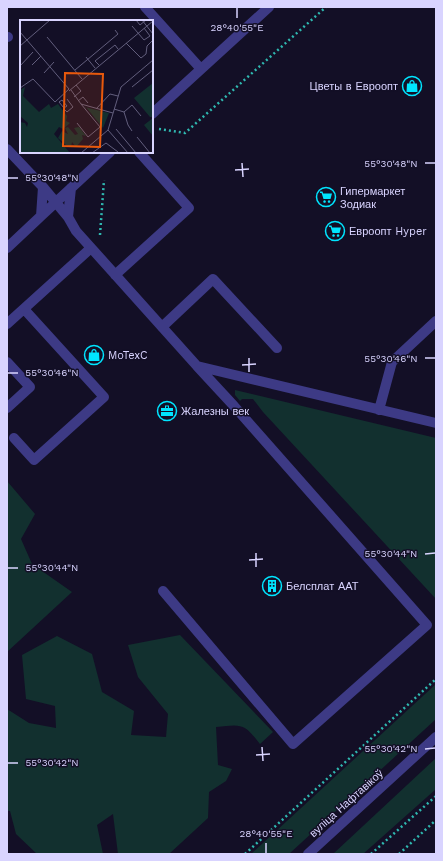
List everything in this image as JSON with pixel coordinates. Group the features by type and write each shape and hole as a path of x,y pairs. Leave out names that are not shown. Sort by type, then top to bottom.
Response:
{"street":[{"path":"145,7 201,69"},
{"path":"153,113 269,7"},
{"path":"7,149 56,202 68,217 76,231 234,406 427,625 292,744 163,591"},
{"path":"7,248 109,153"},
{"path":"115,275 190,208 140,153"},
{"path":"41,216 43,187"},
{"path":"68,217 71,188"},
{"path":"7,324 91,248"},
{"path":"162,326 213,279 277,348"},
{"path":"14,438 34,460 104,397 24,309"},
{"path":"379,410 392,362 436,321"},
{"path":"7,362 30,387 7,408"},
{"path":"197,366 436,424"},
{"name":"вуліца Нафтавікоў","path":"308,854 436,737"}],"path":[{"path":"156,128 185,133 326,7"},
{"path":"245,854 436,679"},
{"path":"371,854 436,796"},
{"path":"399,854 436,820"}],"green space":[{"path":"235,390 436,438 436,599 263,412 253,399 242,399 240,401 235,395"},
{"path":"7,481 35,514 21,539 32,564 72,592 7,652"},
{"path":"180,635 273,732 260,744 250,732 242,726 232,725 216,727 218,765 232,769 226,781 209,792 208,818 169,854 118,854 113,814 97,825 103,854 37,854 16,834 10,811 7,811 7,709 29,723 56,728 55,706 26,699 22,655 57,636 92,654 102,692 134,711 131,735 166,737 168,714 138,677 128,645"},
{"path":"436,684 436,719 289,854 251,854"},
{"path":"436,758 436,789 363,854 333,854"}],"place":[{"name":"Цветы в Евроопт","path":"412,86"},
{"name":"Гипермаркет Зодиак","path":"326,197"},
{"name":"Евроопт Hyper","path":"335,231"},
{"name":"MoTexC","path":"94,355"},
{"name":"Жалезны век","path":"167,411"},
{"name":"Белсплат ААТ","path":"272,586"}]}
